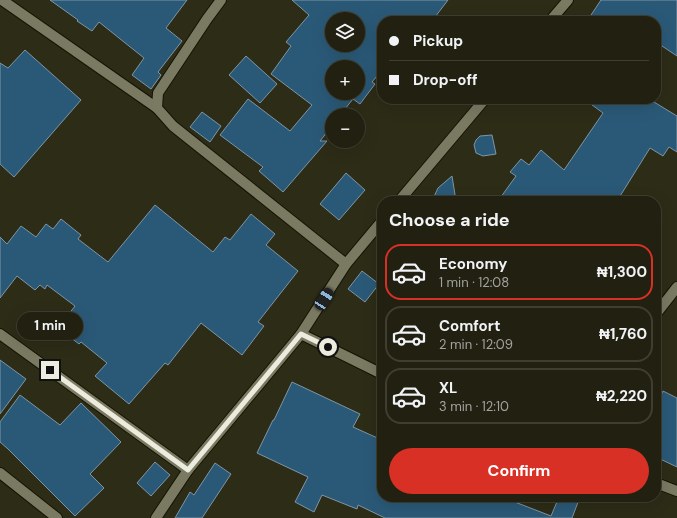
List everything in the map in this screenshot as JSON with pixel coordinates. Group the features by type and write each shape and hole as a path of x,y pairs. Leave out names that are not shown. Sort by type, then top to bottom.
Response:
{"street":[{"path":"2,0 157,108 173,126 346,264"},
{"path":"157,108 158,93 221,0"},
{"path":"554,16 568,0"},
{"path":"403,196 481,104"},
{"path":"156,518 188,470 301,334 346,264 377,227"},
{"path":"661,308 677,287"},
{"path":"0,334 188,470"},
{"path":"301,334 377,372"},
{"path":"0,473 57,518"},
{"path":"661,485 677,492"}],"building":[{"path":"50,0 187,0 166,28 182,41 158,72 161,75 151,89 132,75 144,58 99,22 92,31"},
{"path":"292,0 448,0 436,16 377,16 377,76 372,82 375,84 365,97 365,60 325,60 325,100 352,100 346,108 325,108 325,135 320,141 325,141 325,143 283,192 259,171 263,167 220,135 248,99 290,131 312,105 271,74 291,46 286,42 309,15"},
{"path":"601,0 677,0 677,56 661,45 661,16 590,16"},
{"path":"25,50 81,100 14,177 0,164 0,63 8,68"},
{"path":"246,56 277,84 260,103 229,75"},
{"path":"354,100 363,100 360,104"},
{"path":"591,104 657,104 677,116 677,152 669,147 663,156 650,148 620,196 502,196 516,176 510,172 521,159 529,165 541,150 564,170 603,113"},
{"path":"202,112 221,126 210,142 190,127"},
{"path":"492,135 496,154 483,156 476,153 474,145 476,140 480,136"},
{"path":"346,173 365,190 339,220 320,204"},
{"path":"452,176 455,196 434,196 438,188"},
{"path":"155,205 213,252 225,237 230,240 251,214 275,234 266,245 298,271 258,322 264,326 242,355 201,323 168,365 165,363 129,404 95,376 107,363 81,342 79,344 58,328 75,306 47,285 45,289 40,285 35,290 17,276 0,298 0,237 7,244 21,226 36,237 46,224 53,229 61,219 81,235 78,239 108,262"},
{"path":"362,271 377,282 377,287 365,302 348,289"},
{"path":"0,360 26,379 0,414"},
{"path":"292,382 360,414 353,427 377,438 377,502 515,502 551,516 557,502 578,502 572,518 385,518 358,505 357,509 322,495 314,512 295,502 308,477 257,453"},
{"path":"663,391 677,398 677,467 661,459 661,395"},
{"path":"20,395 60,425 81,403 121,442 90,474 104,488 75,516 0,442 0,422"},
{"path":"155,462 170,475 151,496 137,483"},
{"path":"215,463 231,474 202,518 175,518 190,492 194,495"}],"route":[{"path":"50,370 188,470 301,334 328,347"}]}
